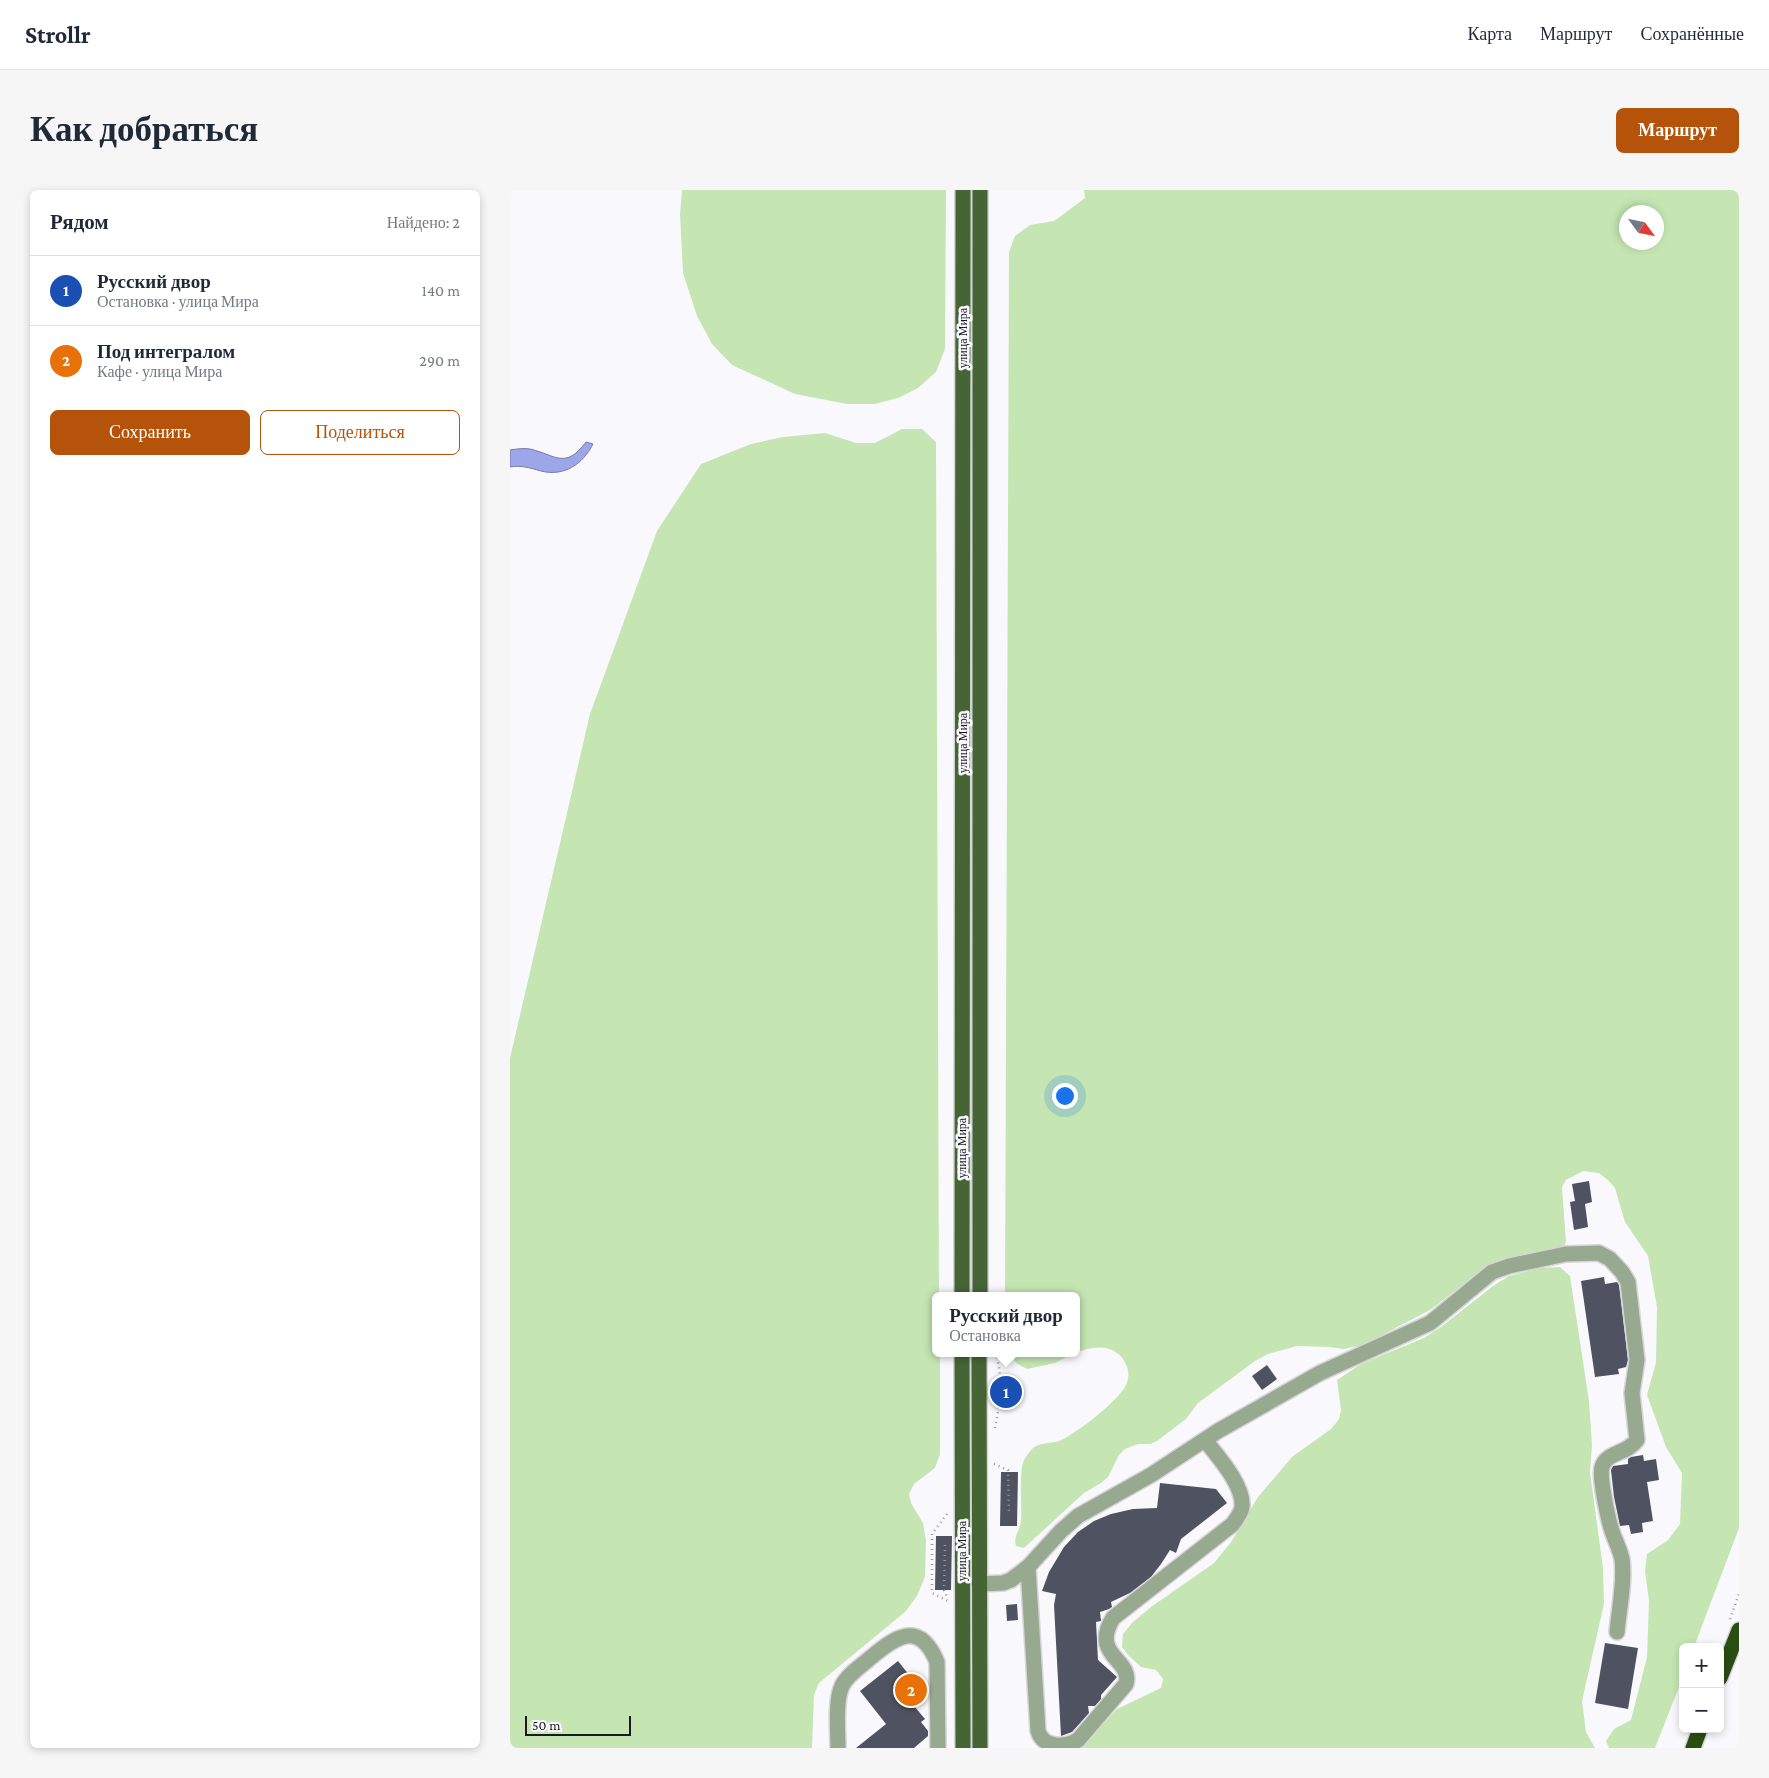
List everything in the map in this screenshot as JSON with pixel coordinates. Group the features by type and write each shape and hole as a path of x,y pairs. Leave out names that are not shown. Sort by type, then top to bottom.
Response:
{"highway":[{"path":"1724,1668 1739,1630"},
{"path":"1693,1748 1699,1733"}],"main road":[{"name":"улица Мира","path":"962,1292 963,190"},
{"name":"улица Мира","path":"980,190 980,1292"},
{"name":"улица Мира","path":"962,1357 963,1748"},
{"name":"улица Мира","path":"980,1357 980,1748"},
{"path":"962,1584 979,1584"}],"lane":[{"path":"979,1584 1007,1582 1028,1567 1061,1531 1078,1516 1320,1374 1430,1323 1492,1272 1509,1266 1566,1254 1599,1253 1610,1259 1628,1282 1638,1360 1632,1393 1637,1440 1632,1448 1607,1458 1602,1466 1601,1477 1611,1529 1622,1558 1617,1632"},
{"path":"1028,1567 1039,1736 1045,1744 1056,1748 1065,1747 1078,1740 1126,1684 1128,1677 1126,1670 1111,1655 1107,1647 1106,1635 1108,1626 1113,1618 1232,1524 1239,1516 1242,1503 1238,1486 1205,1440"},
{"path":"838,1748 839,1698 841,1687 847,1678 891,1641 902,1636 913,1636 924,1641 932,1650 937,1662 938,1748"}],"path":[{"path":"993,1434 1000,1406 1000,1368 997,1357"},
{"path":"994,1474 994,1464 1008,1470 1009,1514"},
{"path":"944,1590 945,1545"}],"green space":[{"path":"682,190 946,190 945,349 936,372 918,388 898,398 875,404 847,404 795,394 732,365 712,344 697,316 683,273 680,214"},
{"path":"1084,190 1739,190 1739,1528 1696,1643 1679,1643 1679,1687 1655,1748 1609,1748 1606,1741 1614,1729 1631,1720 1647,1657 1649,1601 1645,1571 1647,1554 1668,1540 1680,1524 1682,1473 1666,1447 1647,1395 1656,1362 1657,1307 1648,1256 1625,1222 1615,1188 1599,1173 1583,1171 1566,1180 1562,1187 1566,1242 1564,1246 1499,1261 1483,1269 1430,1310 1363,1345 1344,1349 1297,1346 1268,1354 1255,1361 1198,1403 1186,1419 1157,1441 1150,1444 1138,1444 1125,1449 1119,1455 1108,1477 1084,1493 1024,1548 1016,1546 1015,1539 1021,1521 1022,1468 1026,1456 1034,1447 1059,1441 1076,1432 1115,1400 1122,1392 1128,1380 1128,1371 1123,1359 1112,1350 1098,1347 1080,1351 1080,1292 1005,1292 1009,252 1015,236 1030,225 1054,221 1085,198"},
{"path":"902,429 922,429 936,442 939,1292 932,1292 932,1357 940,1357 940,1454 935,1468 914,1484 909,1494 911,1503 923,1523 926,1540 925,1577 917,1596 905,1612 819,1683 814,1695 812,1748 510,1748 510,1058 590,714 657,531 701,464 751,444 783,437 825,433 856,443 875,443"},
{"path":"1560,1267 1570,1276 1589,1401 1592,1445 1590,1472 1603,1568 1604,1604 1582,1701 1586,1732 1595,1748 1081,1748 1117,1709 1161,1688 1163,1679 1156,1670 1141,1667 1122,1647 1123,1634 1132,1623 1151,1607 1214,1563 1231,1542 1258,1497 1292,1457 1331,1429 1339,1419 1341,1410 1337,1380 1361,1364 1424,1338 1509,1276 1539,1268"},
{"path":"1012,1357 1067,1357 1055,1363 1027,1369 1016,1363"}],"water":[{"path":"586,442 593,444 589,451 578,463 565,470 549,472 530,468 510,467 510,450 530,449 554,457 566,458 579,451"}],"building":[{"path":"1589,1181 1592,1202 1585,1204 1588,1227 1574,1230 1570,1202 1575,1201 1572,1184"},
{"path":"1604,1277 1605,1284 1617,1282 1619,1285 1628,1360 1626,1367 1618,1369 1619,1374 1595,1377 1581,1281"},
{"path":"1267,1365 1277,1379 1262,1390 1252,1376"},
{"path":"1643,1455 1644,1461 1656,1459 1659,1480 1647,1482 1653,1521 1642,1523 1643,1532 1631,1534 1629,1525 1620,1526 1611,1470 1613,1466 1628,1464 1628,1459 1631,1457"},
{"path":"1001,1472 1018,1472 1017,1526 1000,1526"},
{"path":"1160,1483 1216,1489 1227,1503 1181,1539 1176,1553 1170,1550 1151,1577 1130,1593 1111,1602 1112,1607 1100,1612 1101,1621 1096,1622 1098,1660 1117,1677 1101,1695 1101,1699 1095,1706 1088,1706 1089,1713 1072,1732 1061,1736 1054,1605 1056,1594 1042,1591 1049,1572 1064,1547 1078,1532 1094,1521 1111,1514 1133,1509 1157,1508"},
{"path":"936,1536 952,1536 951,1590 935,1590"},
{"path":"1017,1604 1018,1620 1007,1621 1006,1605"},
{"path":"1605,1643 1638,1648 1628,1709 1595,1703"},
{"path":"898,1661 921,1690 909,1700 925,1719 921,1722 928,1731 928,1736 914,1748 856,1748 886,1724 860,1691"}],"place":[{"name":"Русский двор","path":"1006,1392"},
{"name":"Под интегралом","path":"911,1690"}]}
